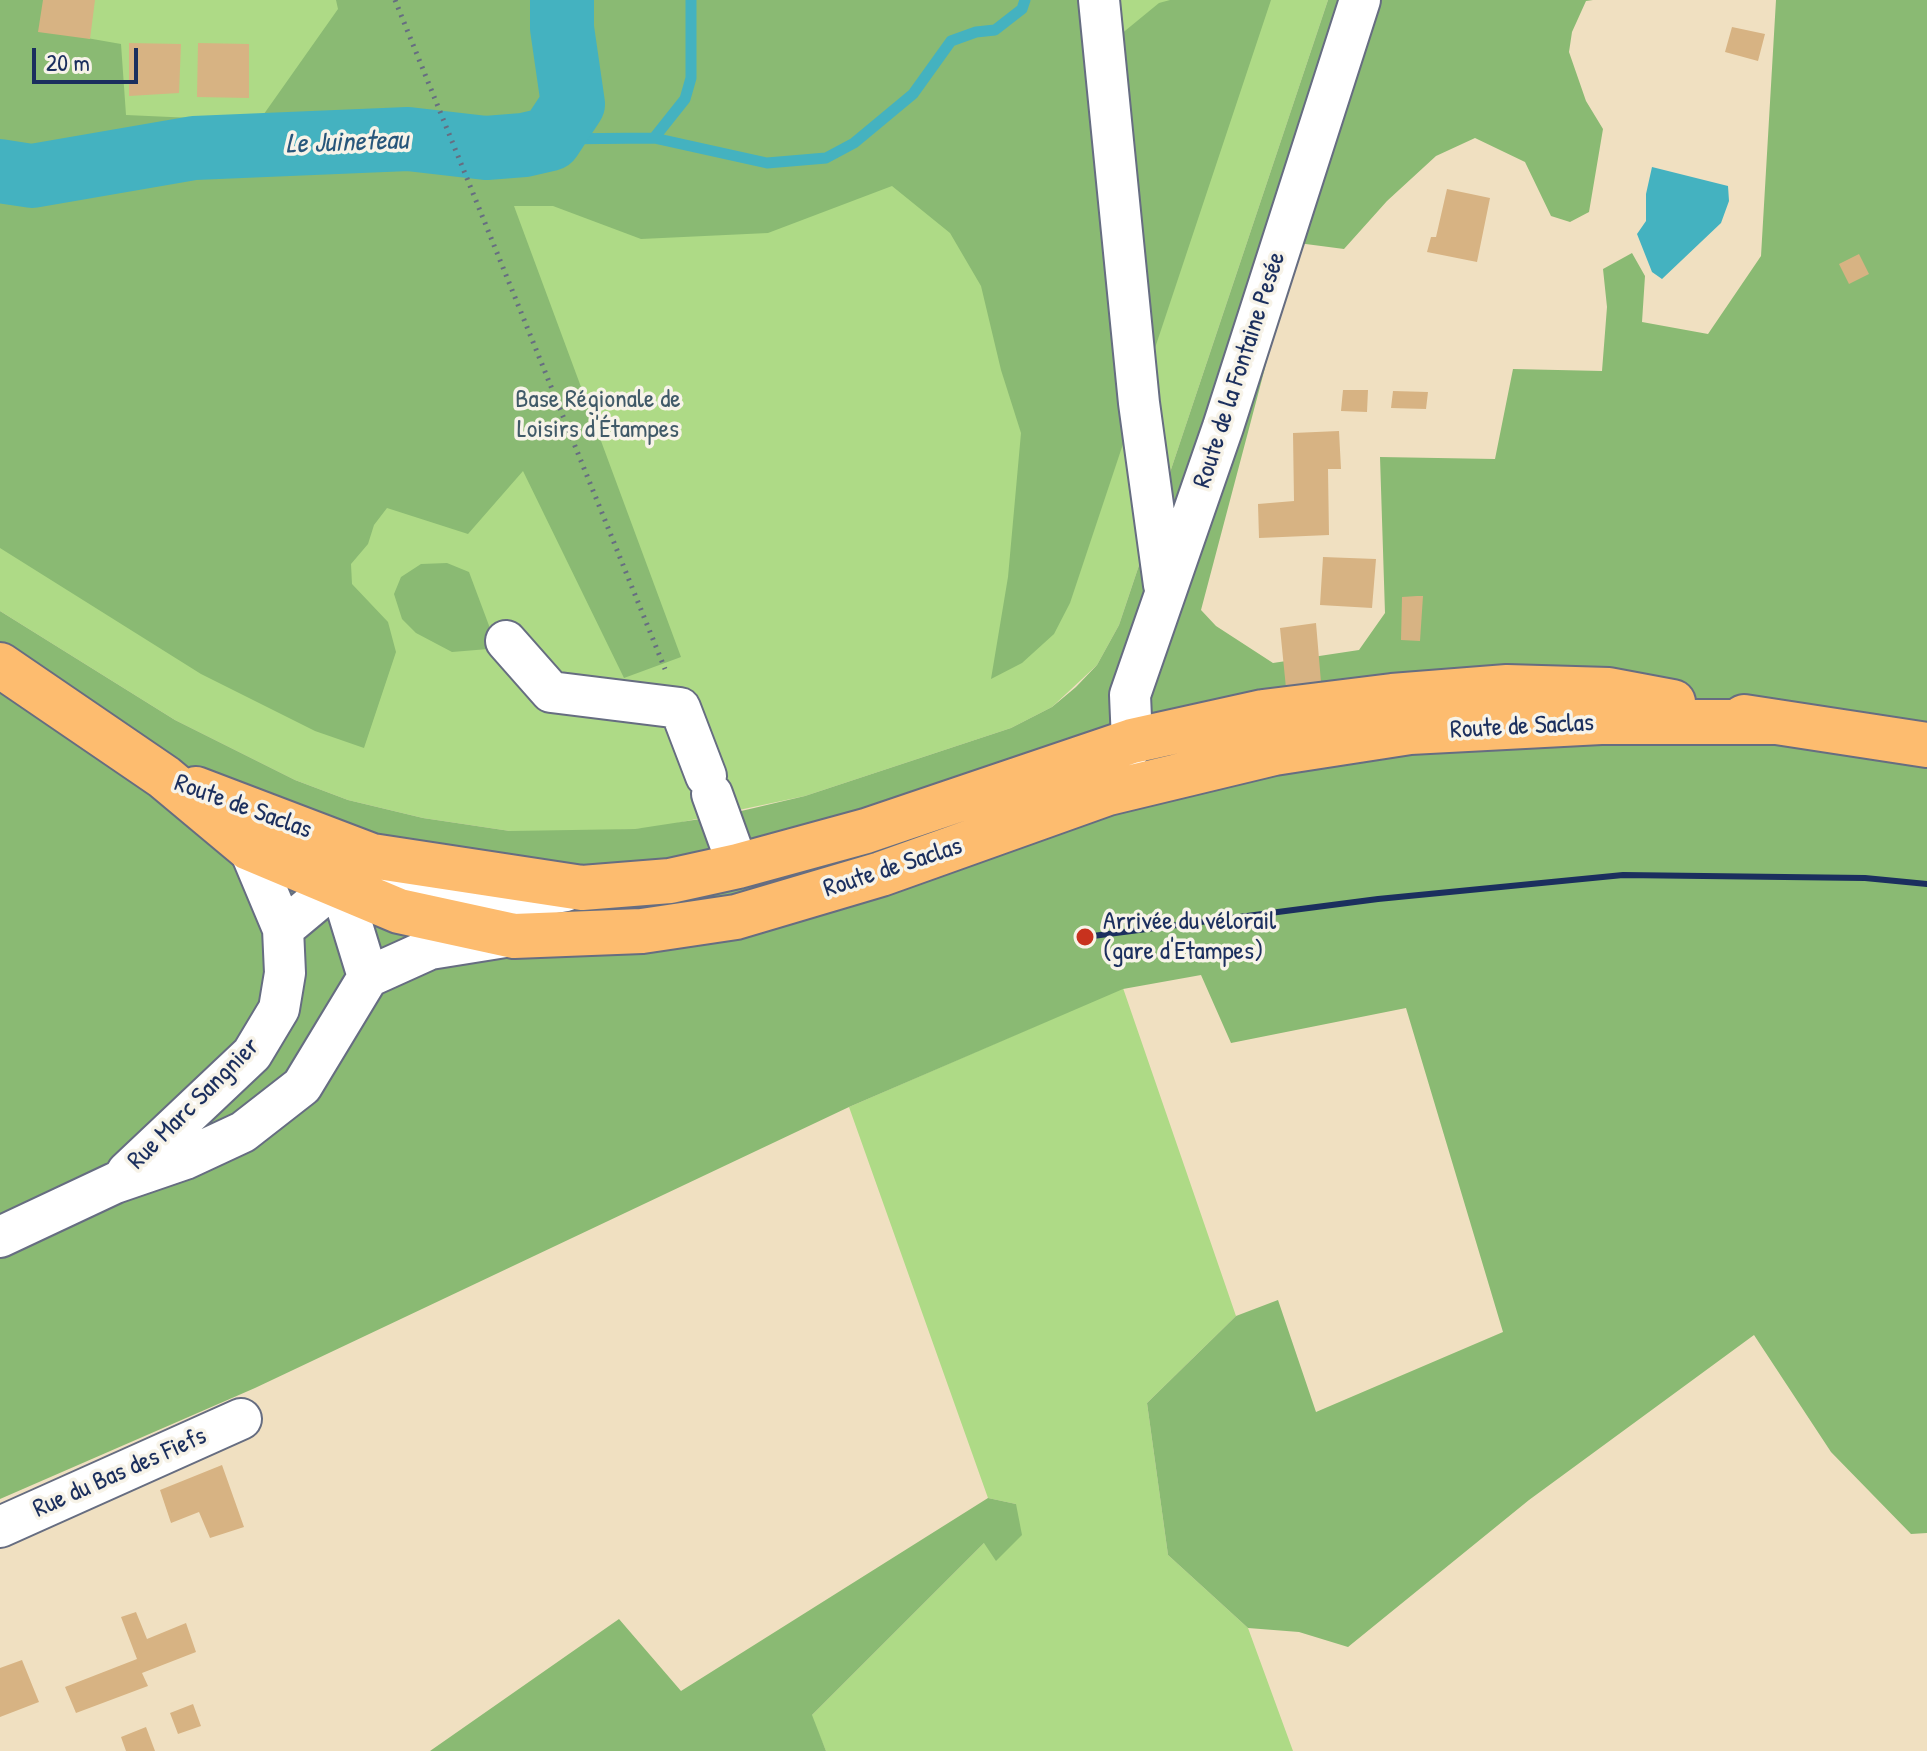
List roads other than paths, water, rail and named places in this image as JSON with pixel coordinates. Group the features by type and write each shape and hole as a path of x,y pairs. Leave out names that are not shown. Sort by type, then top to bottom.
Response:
{"main road":[{"path":"0,665 164,777"},
{"name":"Route de Saclas","path":"164,777 372,856 582,888 670,881 738,866 866,831 1132,741 1263,712 1392,696 1507,687 1609,690 1772,722 1927,745"},
{"name":"Route de Saclas","path":"164,777 249,848 344,891 433,921 514,936 642,931 736,917 881,874 1108,793 1274,753 1410,732 1601,722 1772,722"}],"street":[{"path":"1099,0 1139,403 1165,593"},
{"name":"Route de la Fontaine Pesée","path":"1132,741 1130,695 1223,427 1360,0"},
{"path":"506,641 551,692 680,708 738,866"},
{"path":"1108,793 1132,741"},
{"path":"322,836 344,891 368,977 430,949 514,936"},
{"name":"Rue Marc Sangnier","path":"115,1183 252,1054 279,1009 285,973 283,929 249,848"},
{"path":"283,929 319,899 369,879 504,902 582,888"},
{"name":"Rue Marc Sangnier","path":"0,1237 115,1183 185,1159 243,1132 302,1086 368,977"},
{"name":"Rue du Bas des Fiefs","path":"0,1527 241,1419"}],"water":[{"path":"1652,167 1728,186 1729,201 1721,223 1662,279 1652,272 1637,234 1646,221 1646,194"}],"waterway":[{"name":"Le Juineteau","path":"0,171 32,176 194,148 408,139 486,148 550,139 573,104 562,28 562,0"},
{"path":"654,138 685,99 691,78 691,0"},
{"path":"550,139 654,138 767,163 826,158 854,143 913,94 951,41 976,32 995,30 1022,9 1025,0"}],"railway":[{"path":"1085,937 1378,899 1623,875 1865,878 1927,884"}],"place":[{"name":"Arrivée du vélorail (gare d'Etampes)","path":"1085,937"}],"park label":[{"name":"Base Régionale de Loisirs d'Étampes","path":"598,415"}]}
